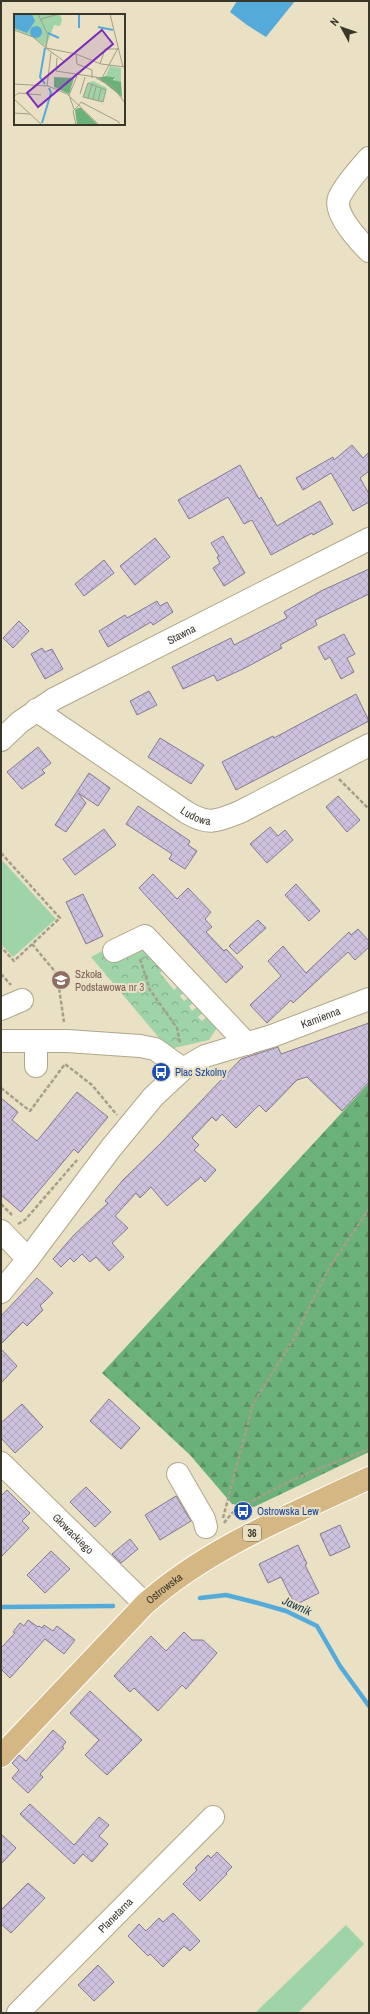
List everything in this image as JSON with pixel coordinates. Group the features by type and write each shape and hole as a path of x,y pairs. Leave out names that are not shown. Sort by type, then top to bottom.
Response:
{"main road":[{"name":"Ostrowska","path":"1,1756 145,1604 184,1572 219,1550 369,1478"}],"street":[{"path":"369,158 338,199 339,211 350,229 369,251"},
{"name":"Stawna","path":"1,740 36,710 54,699 369,539"},
{"name":"Ludowa","path":"36,710 182,809 204,821 220,821 232,816 369,745"},
{"path":"114,951 145,936 247,1044"},
{"name":"Kamienna","path":"1,1292 182,1060 205,1056 272,1036 369,999"},
{"path":"1,1008 22,1000"},
{"path":"1,1041 67,1041 104,1043 155,1049 182,1060"},
{"path":"36,1041 36,1066"},
{"path":"8,1230 28,1259"},
{"name":"Głowackiego","path":"1,1463 145,1604"},
{"path":"178,1474 204,1519 201,1530 219,1550"},
{"name":"Planetarna","path":"18,2013 213,1817"}],"path":[{"path":"327,767 369,808"},
{"path":"1,853 60,918 14,961 1,947"},
{"path":"145,936 144,950 140,959 150,990 177,1028 182,1060"},
{"path":"1,1088 30,1111 65,1064 68,1057 57,974 32,944"},
{"path":"65,1064 92,1085 120,1118 126,1110 136,1118"},
{"path":"1,1204 8,1230 26,1220 82,1154"},
{"path":"369,1209 329,1268 293,1340 253,1404 220,1528 232,1513 265,1494 294,1479 339,1462 369,1448"}],"green space":[{"path":"1,859 56,919 13,957 1,944"},
{"path":"136,946 168,965 160,973 174,990 183,982 189,988 180,996 184,1001 194,994 198,999 189,1006 192,1011 202,1003 207,1009 198,1017 202,1021 211,1013 217,1028 209,1040 174,1048 171,1052 91,957 106,949"},
{"path":"369,1083 369,1452 254,1507 232,1504 190,1455 102,1373"},
{"path":"346,1925 364,1944 298,2013 255,2013"}],"water":[{"path":"237,1 295,1 266,37 230,12"}],"building":[{"path":"352,445 363,458 369,452 369,471 360,478 369,494 369,502 353,511 331,473 303,490 296,478 333,457 334,460"},
{"path":"240,465 259,499 261,497 277,526 320,501 333,524 313,535 312,533 271,555 252,520 244,524 228,497 189,519 178,500"},
{"path":"223,536 245,573 224,586 213,568 220,563 217,557 219,556 211,543"},
{"path":"155,538 170,557 135,585 120,566"},
{"path":"104,560 114,573 84,596 75,584"},
{"path":"369,569 369,594 315,620 317,625 280,645 282,648 245,668 217,681 214,675 183,689 172,667 231,638 234,645 287,618 284,612 321,591"},
{"path":"157,601 160,606 167,602 173,612 153,625 151,622 108,647 99,631 125,615 127,618"},
{"path":"19,621 29,631 13,648 3,638"},
{"path":"344,634 355,654 347,658 354,672 341,679 330,657 325,660 318,647"},
{"path":"42,648 45,652 52,649 63,669 45,679 31,654"},
{"path":"149,691 157,705 137,715 130,701"},
{"path":"356,694 369,721 236,790 222,762 273,736 274,738"},
{"path":"160,738 204,765 191,784 148,757"},
{"path":"38,747 51,763 42,770 45,773 22,789 7,772"},
{"path":"89,773 110,788 98,806 78,793 86,803 66,832 55,825"},
{"path":"338,796 360,820 347,832 326,807"},
{"path":"138,806 190,841 188,845 197,851 185,869 169,859 172,854 126,824"},
{"path":"270,827 278,836 285,830 293,840 267,863 250,844"},
{"path":"104,829 116,845 75,875 63,859"},
{"path":"153,874 177,899 188,888 211,912 205,919 212,927 206,932 224,951 226,949 243,967 226,983 139,888"},
{"path":"296,884 320,911 309,921 285,895"},
{"path":"83,894 103,936 86,944 66,902"},
{"path":"258,920 266,928 237,954 229,946"},
{"path":"358,929 369,941 369,947 355,960 348,952 293,1003 291,1000 267,1023 250,1005 281,976 268,961 283,946 306,973 349,932 351,935"},
{"path":"369,1023 369,1082 342,1111 307,1077 297,1080 266,1112 259,1105 236,1128 222,1114 216,1121 212,1117 192,1138 199,1145 194,1150 216,1170 205,1182 201,1177 167,1206 151,1187 140,1198 136,1193 115,1216 128,1228 112,1243 124,1257 109,1271 96,1257 90,1262 82,1254 74,1262 70,1258 61,1267 53,1259 74,1235 108,1203 105,1201 123,1180 162,1142 241,1059 278,1047 281,1054"},
{"path":"77,1092 108,1117 78,1153 74,1149 21,1212 1,1195 1,1098 18,1112 12,1120 37,1141"},
{"path":"37,1278 53,1293 40,1306 43,1310 27,1326 23,1322 1,1344 1,1316"},
{"path":"1,1349 17,1366 1,1383"},
{"path":"109,1399 140,1428 121,1449 90,1421"},
{"path":"22,1404 43,1427 15,1453 1,1438 1,1423"},
{"path":"86,1487 111,1512 95,1527 70,1502"},
{"path":"7,1490 30,1513 22,1521 29,1528 1,1557 1,1496"},
{"path":"176,1496 191,1521 160,1540 145,1515"},
{"path":"340,1525 350,1547 330,1556 320,1534"},
{"path":"130,1539 138,1549 121,1563 112,1554"},
{"path":"298,1545 307,1564 305,1565 319,1593 295,1605 281,1577 268,1583 259,1564"},
{"path":"51,1551 70,1569 45,1593 27,1575"},
{"path":"28,1620 38,1627 39,1626 42,1628 44,1625 53,1631 57,1626 75,1640 64,1654 45,1639 10,1678 1,1669 1,1648 15,1633 13,1632 20,1623 24,1626"},
{"path":"184,1632 192,1640 203,1640 217,1653 186,1689 182,1685 158,1711 134,1688 130,1692 114,1676 151,1636 166,1651"},
{"path":"90,1691 142,1740 107,1775 85,1755 99,1740 70,1713"},
{"path":"53,1730 66,1742 62,1747 64,1748 40,1774 43,1777 28,1793 12,1778 19,1770 12,1763 19,1755 26,1761"},
{"path":"30,1804 74,1845 99,1817 109,1825 99,1836 108,1844 92,1862 83,1854 74,1864 20,1814"},
{"path":"1,1834 16,1848 1,1864"},
{"path":"217,1852 232,1867 200,1901 183,1884 197,1870 195,1868 208,1855 211,1858"},
{"path":"28,1883 45,1898 11,1933 1,1924 1,1910"},
{"path":"173,1913 200,1941 190,1951 184,1946 163,1967 150,1954 148,1956 128,1936 139,1924 146,1931 159,1918 163,1922"},
{"path":"98,1965 114,1982 94,2001 78,1985"}],"waterway":[{"name":"Jawnik","path":"200,1598 226,1595 286,1611 317,1626 340,1666 369,1706"},
{"name":"Jawnik","path":"1,1607 113,1606"}],"place":[{"name":"Szkoła Podstawowa nr 3","path":"61,980"},
{"name":"Plac Szkolny","path":"161,1072"},
{"name":"Ostrowska Lew","path":"243,1511"}]}
